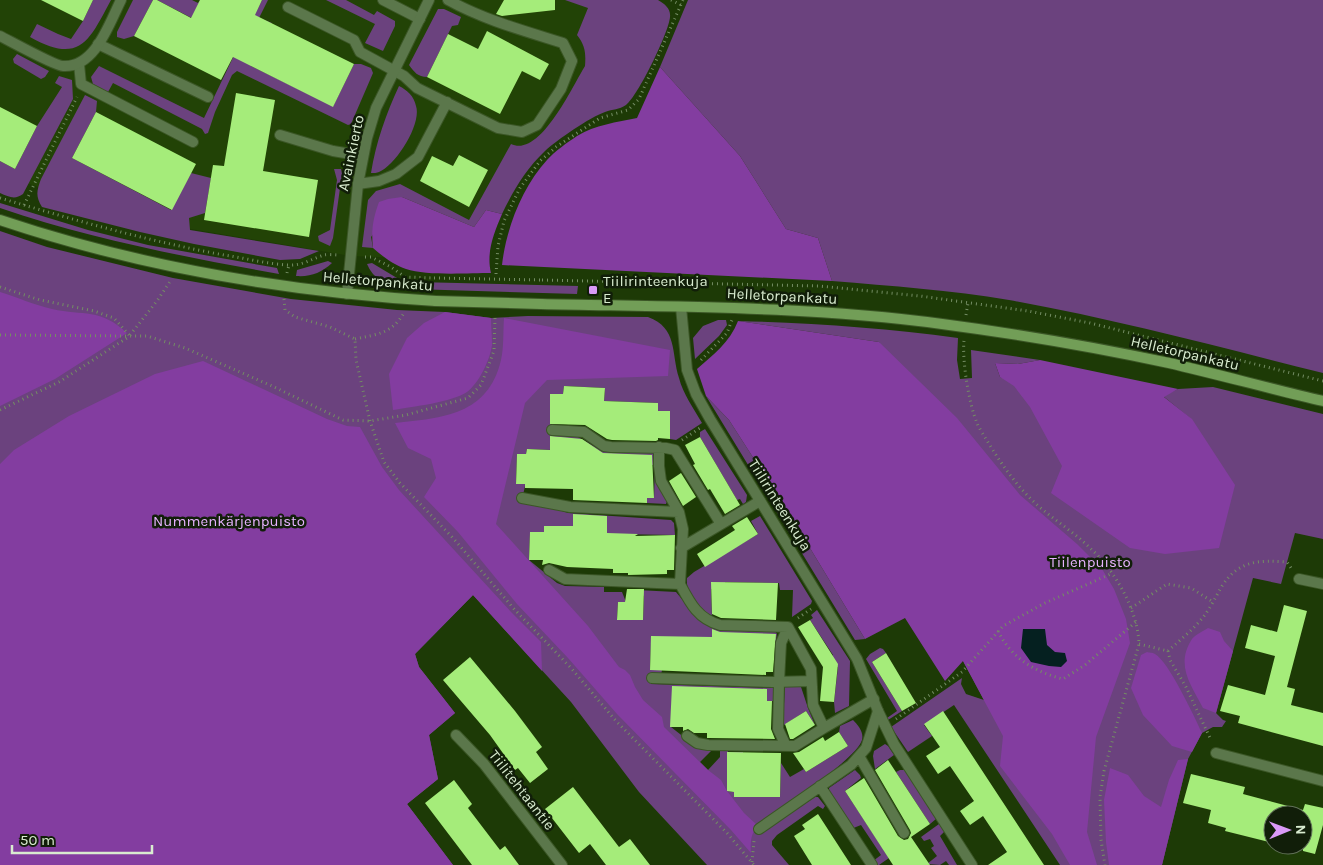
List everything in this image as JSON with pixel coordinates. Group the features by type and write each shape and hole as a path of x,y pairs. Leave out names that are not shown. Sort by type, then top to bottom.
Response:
{"street":[{"path":"0,36 61,67 79,64 96,49 121,0"},
{"path":"383,0 420,18"},
{"name":"Avainkierto","path":"347,294 358,184 363,156 376,108 429,0"},
{"path":"288,6 354,40 360,52 404,76 417,88 498,128 522,132 537,125 561,89 572,60 563,43 494,21 448,0"},
{"path":"98,44 208,97"},
{"path":"79,64 80,84 193,142"},
{"path":"358,184 379,181 396,174 418,157 447,102"},
{"path":"280,135 333,151 363,156"},
{"name":"Helletorpankatu","path":"0,220 109,251 180,268 285,286 347,294 436,301 732,307 859,315 965,327 1067,342 1169,363 1323,401"},
{"name":"Tiilirinteenkuja","path":"681,307 687,370 696,394 710,421 857,659 894,744 972,865"},
{"path":"552,430 584,432 604,446 659,447 675,450 721,524"},
{"path":"659,447 659,466 662,481 679,512 683,529 680,584 690,603 700,616 711,623 720,625 788,627"},
{"path":"522,498 570,507 679,512"},
{"path":"681,548 760,501"},
{"path":"549,570 565,580 680,584"},
{"path":"1299,578 1323,584"},
{"path":"788,627 811,669 813,704 824,728"},
{"path":"786,746 778,729 781,643 788,627"},
{"path":"652,678 779,682 812,681"},
{"path":"687,736 697,743 708,745 795,746 874,700"},
{"path":"759,829 851,765 866,748 878,711"},
{"name":"Tiilitehtaantie","path":"456,735 484,764 562,865"},
{"path":"1216,753 1323,781"},
{"path":"859,756 904,833"},
{"path":"820,786 872,865"}],"path":[{"path":"671,0 681,5"},
{"path":"496,274 498,246 504,221 520,188 540,161 556,147 600,118 628,110 639,99 683,0"},
{"path":"24,205 79,92 80,84"},
{"path":"0,198 48,214 130,235 188,248 289,265 305,264 325,255 371,257 405,277 542,280"},
{"path":"289,265 285,286 285,310 295,317 330,326 355,339 384,332 394,327 404,314 405,277"},
{"path":"0,410 59,382 130,336 180,268"},
{"path":"687,370 706,355 727,333 732,321 733,285"},
{"path":"0,287 40,300 94,311 114,318 130,336"},
{"path":"968,303 963,350 967,385 977,423 1019,487 1036,504 1091,548 1112,573 1131,608 1136,622 1140,644 1104,771 1100,797 1101,840 1105,865"},
{"path":"0,335 147,336 185,348 343,420 370,421 406,415 468,398 481,384 494,351 495,318"},
{"path":"355,339 356,360 370,421 384,462 400,483 453,538 515,610 570,668 616,721 727,833 753,864"},
{"path":"675,450 679,443 710,421"},
{"path":"1168,651 1204,617 1224,584 1232,574 1243,566 1255,562 1287,562 1299,578"},
{"path":"886,726 962,672 1003,626 1112,573"},
{"path":"1131,608 1167,584 1191,588 1213,602"},
{"path":"788,627 822,601"},
{"path":"998,631 1004,643 1017,657 1034,669 1063,679 1085,665 1136,622"},
{"path":"1140,644 1168,651"},
{"path":"1168,651 1170,660 1186,687 1216,753"},
{"path":"753,864 754,837 759,829"}],"shaded area":[{"path":"0,0 644,0 597,103 513,169 474,240 402,258 351,256 132,219 0,174"}],"green space":[{"path":"93,0 111,0 96,27 81,44 72,48 61,49 30,37 37,24 71,39 83,21"},
{"path":"133,0 153,0 134,36 124,39 117,37 117,32"},
{"path":"157,0 192,0 198,3 200,0 249,25 262,0 268,0 259,18 272,23 251,66 333,106 354,64 361,64 371,68 373,73 351,124 348,125 237,71 232,75 215,112 208,133 205,134 202,129 113,83 108,92 93,84 91,77 99,66 204,118 240,43"},
{"path":"326,0 346,0 374,15 377,11 395,21 395,26 383,51 365,43 375,24"},
{"path":"565,0 658,0 668,9 670,17 659,49 638,90 631,99 623,107 608,111 583,124 545,151 520,181 502,214 486,210 474,227 402,197 371,237 373,248 362,247 368,200 376,191 400,184 469,220 511,144 522,146 533,141 544,131 564,104 585,66 584,49 577,35 588,8"},
{"path":"688,0 1323,0 1323,373 1206,343 1009,300 943,291 832,281 818,238 786,229 740,156 660,67"},
{"path":"438,9 444,9 461,17 458,25 452,26 427,77 424,77 416,74 409,65"},
{"path":"17,54 49,71 45,77 41,79 14,63 13,59"},
{"path":"660,67 740,156 786,229 818,238 832,281 502,265 511,223 523,196 538,171 558,150 584,132 606,124 637,118"},
{"path":"59,76 72,80 73,99 23,194 9,197 0,193 0,161 15,169 37,126 62,87 55,83"},
{"path":"399,86 414,99 417,114 415,123 406,143 393,161 379,172 371,173 382,128"},
{"path":"85,95 97,101 96,112 72,158 171,210 191,173 211,178 205,213 189,218 190,230 319,251 300,259 280,260 140,232 42,207 38,200 38,186"},
{"path":"334,169 341,169 342,174 333,238 330,246 319,241 318,236 330,230 337,180"},
{"path":"402,197 474,227 486,210 502,214 490,250 491,273 447,274 414,271 388,260 373,248 372,230 379,202"},
{"path":"0,203 88,230 148,245 277,268 279,274 173,254 103,238 0,208"},
{"name":"Nummenkärjenpuisto","path":"0,231 47,247 173,278 291,299 397,310 445,312 491,318 528,316 648,317 658,322 669,335 683,390 702,423 676,440 670,439 670,411 658,411 658,403 604,401 605,388 564,386 563,394 550,394 551,434 578,437 602,451 655,452 667,501 666,504 647,503 647,498 654,498 655,465 626,464 552,450 527,449 526,454 517,454 516,483 525,484 521,503 553,508 568,513 671,520 674,523 675,535 614,534 614,540 573,526 544,526 544,532 530,533 529,560 557,583 565,586 604,587 604,592 622,592 626,602 618,602 617,620 643,620 644,596 637,590 676,592 699,620 714,628 775,631 777,634 775,645 651,643 650,669 662,670 661,675 651,675 651,684 773,688 776,694 775,701 742,701 671,727 699,749 712,750 700,762 708,770 720,757 720,750 743,752 743,754 727,765 727,791 735,792 734,797 780,797 781,763 790,777 804,769 806,772 848,746 839,732 840,726 853,720 857,724 861,731 862,740 857,749 832,772 757,825 761,833 815,797 818,797 825,806 823,809 818,806 777,835 772,841 772,845 789,865 707,865 639,792 571,702 473,595 415,654 419,667 455,713 429,735 438,779 407,804 453,865 0,865"},
{"path":"328,261 332,263 320,272 306,276 296,276 297,270"},
{"path":"372,263 397,278 399,287 384,283 376,277 367,264"},
{"path":"414,282 578,286 577,294 412,289"},
{"path":"0,292 52,309 100,316 127,333 55,379 0,406"},
{"path":"445,312 491,318 492,345 483,371 476,383 461,396 432,404 393,410 389,374 407,338 424,323"},
{"path":"504,318 670,350 668,376 547,380 525,403 496,524 588,626 619,667 630,675 643,700 662,717 664,727 708,770 721,780 744,813 757,825 751,839 751,853 731,830 617,714 517,604 458,532 424,497 436,478 431,459 408,448 395,423 430,419 461,410 474,403 486,392 495,378 501,360"},
{"path":"718,320 726,320 727,325 719,336 695,359 693,338 703,326"},
{"name":"Tiilenpuisto","path":"738,321 848,326 958,338 957,360 960,379 972,378 971,350 1040,360 1018,364 995,363 1000,377 1190,418 1163,396 1178,389 1213,387 1323,414 1323,539 1295,533 1281,584 1253,578 1216,713 1226,721 1222,727 1213,727 1202,733 1188,759 1162,865 1060,865 954,705 924,725 932,736 908,752 891,727 962,678 961,684 966,694 984,700 963,661 879,342"},
{"path":"738,321 879,342 957,418 1020,495 1077,544 1102,569 1114,589 1126,619 1130,643 1096,737 1087,832 1097,865 1070,865 1052,834 1000,766 1003,736 963,661 945,681 905,618 865,639 790,515 729,420 706,396 697,369 726,342"},
{"path":"1040,360 1178,389 1164,397 1192,419 1235,485 1219,548 1165,554 1130,548 1051,493 1062,466 1030,407 1014,386 1000,377 995,363 1018,364"},
{"name":"Nummenkärjenpuisto","path":"203,361 327,419 347,426 360,427 382,467 399,490 541,642 542,671 473,595 415,654 419,667 455,713 429,735 438,779 407,804 453,865 0,865 0,464 14,450 69,416 155,374"},
{"path":"706,396 729,420 790,515 865,639 855,640"},
{"path":"705,429 747,495 746,502 743,504 740,499 737,500 700,437 700,432"},
{"path":"760,516 812,601 811,604 792,617 793,590 780,590 779,583 725,582 725,589 711,589 712,617 694,600 688,590 687,578 758,534 751,521"},
{"path":"817,610 850,661 849,706 835,713 834,702 838,667 823,665 833,655 810,620 813,618 811,615"},
{"path":"1208,628 1220,632 1224,641 1233,651 1216,713 1203,708 1190,683 1185,666 1187,648 1192,639"},
{"path":"880,648 886,653 872,662 902,711 888,720 887,718 897,711 866,659"},
{"path":"1147,652 1155,654 1167,667 1181,690 1202,733 1192,752 1172,746 1143,715 1131,688 1141,655"},
{"path":"785,687 801,687 815,725 806,711 784,725"},
{"path":"885,744 894,755 875,769 874,751"},
{"path":"1188,759 1162,865 1109,865 1104,800 1110,768 1128,775 1144,796 1161,807 1169,780 1178,760"},
{"path":"855,770 861,778 845,791 889,858 879,865 875,865 873,861 881,855 861,825 851,829 829,791 829,788"},
{"path":"905,770 936,819 930,824 896,772"},
{"path":"939,824 945,831 940,836 957,865 949,865 946,861 940,865 927,864 937,856 931,848 934,846 930,839 924,841 921,837"}],"water":[{"path":"1023,629 1045,629 1047,645 1055,652 1065,653 1067,661 1061,667 1031,662 1021,648"}],"building":[{"path":"41,0 93,0 83,21"},
{"path":"153,0 157,0 191,18 200,0 262,0 255,15 354,64 333,107 233,57 221,80 134,36"},
{"path":"504,0 555,0 555,10 502,16 496,14"},
{"path":"487,31 549,64 540,80 522,71 500,114 427,77 448,34 478,49"},
{"path":"236,93 275,100 263,171 318,180 309,237 204,220 213,165 224,166"},
{"path":"0,107 37,126 15,169 0,161"},
{"path":"96,112 196,164 172,210 72,158"},
{"path":"459,155 488,170 469,207 420,181 432,156 453,166"},
{"path":"564,386 605,388 604,401 658,403 658,411 670,411 670,439 658,438 656,441 612,440 607,439 585,425 550,424 550,394 563,394"},
{"path":"550,436 582,439 603,453 652,455 654,498 647,498 647,503 573,500 573,489 525,488 525,484 516,484 517,454 526,454 527,449 550,450"},
{"path":"700,437 740,505 725,514 693,465 695,464 685,445"},
{"path":"681,473 696,497 683,506 669,481"},
{"path":"573,514 607,516 607,533 638,534 635,536 675,535 674,570 667,570 667,574 628,575 628,573 613,573 613,569 567,567 549,563 542,565 543,560 529,560 530,532 544,532 544,526 573,526"},
{"path":"747,517 758,534 705,567 697,554 735,530 732,526"},
{"path":"711,582 778,583 776,620 721,618 712,614"},
{"path":"627,589 644,589 643,620 617,620 618,602 625,602"},
{"path":"1284,605 1307,611 1287,687 1295,689 1291,705 1323,713 1323,746 1238,723 1240,716 1220,711 1228,685 1265,695 1275,656 1245,648 1251,625 1277,632"},
{"path":"810,620 838,664 834,702 820,701 823,667 798,627"},
{"path":"712,629 720,632 776,634 773,672 766,672 766,675 650,670 651,636 712,637"},
{"path":"886,653 916,703 902,711 872,662"},
{"path":"470,657 542,747 536,752 548,769 530,783 518,768 515,770 490,735 443,680"},
{"path":"672,686 767,689 767,701 772,701 771,729 775,739 707,738 707,733 694,733 688,729 683,731 683,727 670,727"},
{"path":"806,711 815,725 790,739 785,724"},
{"path":"943,711 1044,865 988,865 1007,852 983,816 970,825 960,811 974,801 950,766 938,774 926,756 940,747 924,724"},
{"path":"839,732 848,746 806,772 793,753 799,752 823,737 825,741"},
{"path":"727,752 781,753 780,797 734,797 734,792 727,791"},
{"path":"888,760 930,824 911,837 930,865 893,865 845,791 864,778 898,836 904,840 908,839 911,833 910,830 875,770"},
{"path":"1191,774 1245,787 1243,794 1284,805 1263,805 1263,840 1225,831 1226,828 1208,823 1211,810 1183,803"},
{"path":"454,780 472,804 468,808 500,850 505,846 519,865 472,865 425,803"},
{"path":"573,787 619,847 630,839 650,865 606,865 590,844 579,853 545,809"},
{"path":"1313,806 1323,808 1323,825 1315,854 1313,854"},
{"path":"818,814 851,865 812,865 794,836 805,829 802,825"}],"place":[{"name":"Tiilirinteenkuja E","path":"593,290"}]}
